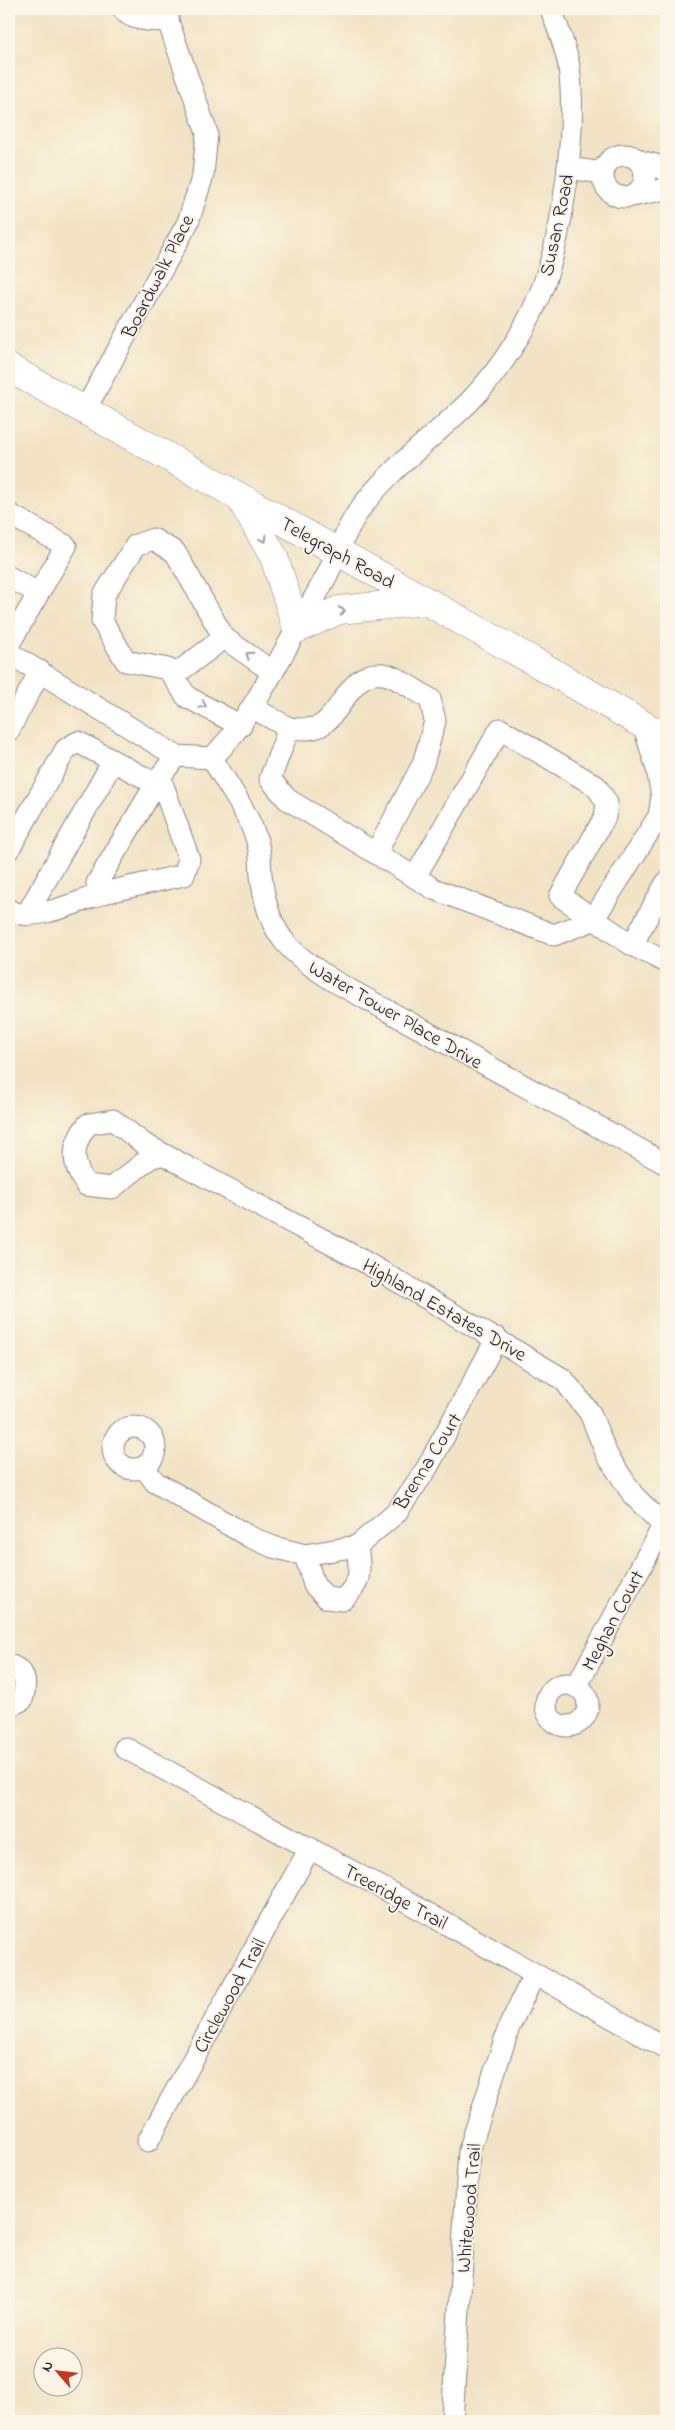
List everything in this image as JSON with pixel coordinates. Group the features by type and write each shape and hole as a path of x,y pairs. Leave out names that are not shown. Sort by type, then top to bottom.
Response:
{"main road":[{"name":"Telegraph Road","path":"9,368 426,601 666,738"},
{"path":"239,497 274,557 297,629 339,610 426,601"}],"street":[{"name":"Boardwalk Place","path":"86,410 188,222 203,175 207,133 168,15 139,19 123,9"},
{"name":"Susan Road","path":"338,552 362,508 434,434 472,399 501,363 524,325 543,287 552,255 568,168 571,98 568,66 550,9"},
{"path":"666,171 626,155 616,157 607,163 603,172 603,181 609,192 620,197 666,189"},
{"path":"632,196 641,189 645,180 644,170 639,161"},
{"path":"568,168 603,172"},
{"path":"9,514 66,546 9,644"},
{"path":"241,726 187,697 168,669 126,661 102,621 104,595 136,545 153,539 175,552 224,638 273,672"},
{"path":"9,653 176,756 212,758 241,726 253,708 338,552"},
{"path":"9,577 38,594"},
{"path":"173,676 224,638"},
{"path":"9,730 40,672"},
{"path":"253,708 289,728 307,729 323,724 358,680 370,674 384,674 430,700 435,721 423,764 376,853"},
{"path":"289,728 270,779 287,799 434,888 554,935 593,920 662,815 662,796 657,769 643,724"},
{"path":"415,877 500,729 596,786 603,793 607,803 605,817 560,896 632,945 666,962"},
{"path":"9,849 66,749 78,742 113,761 158,780 189,858 184,875 103,893 37,915 18,912 113,761"},
{"path":"103,893 98,883 158,780 176,756"},
{"name":"Water Tower Place Drive","path":"212,758 244,812 259,849 268,916 279,937 301,960 332,980 666,1164"},
{"path":"632,945 666,883"},
{"name":"Highland Estates Drive","path":"163,1154 365,1262 497,1338 563,1379 590,1413 607,1455 633,1495 664,1527"},
{"name":"Brenna Court","path":"357,1546 396,1513 412,1491 427,1468 497,1338"},
{"path":"144,1467 154,1482 250,1537 273,1547 305,1555 357,1546 360,1572 354,1590 342,1600 327,1598 314,1585 305,1555"},
{"name":"Meghan Court","path":"576,1686 664,1527"},
{"path":"9,1665 17,1667 24,1674 26,1685 22,1700 9,1706"},
{"name":"Treeridge Trail","path":"124,1748 310,1848 666,2048"},
{"name":"Circlewood Trail","path":"148,2141 310,1848"},
{"name":"Whitewood Trail","path":"452,2421 469,2150 509,2028 534,1975"}]}
